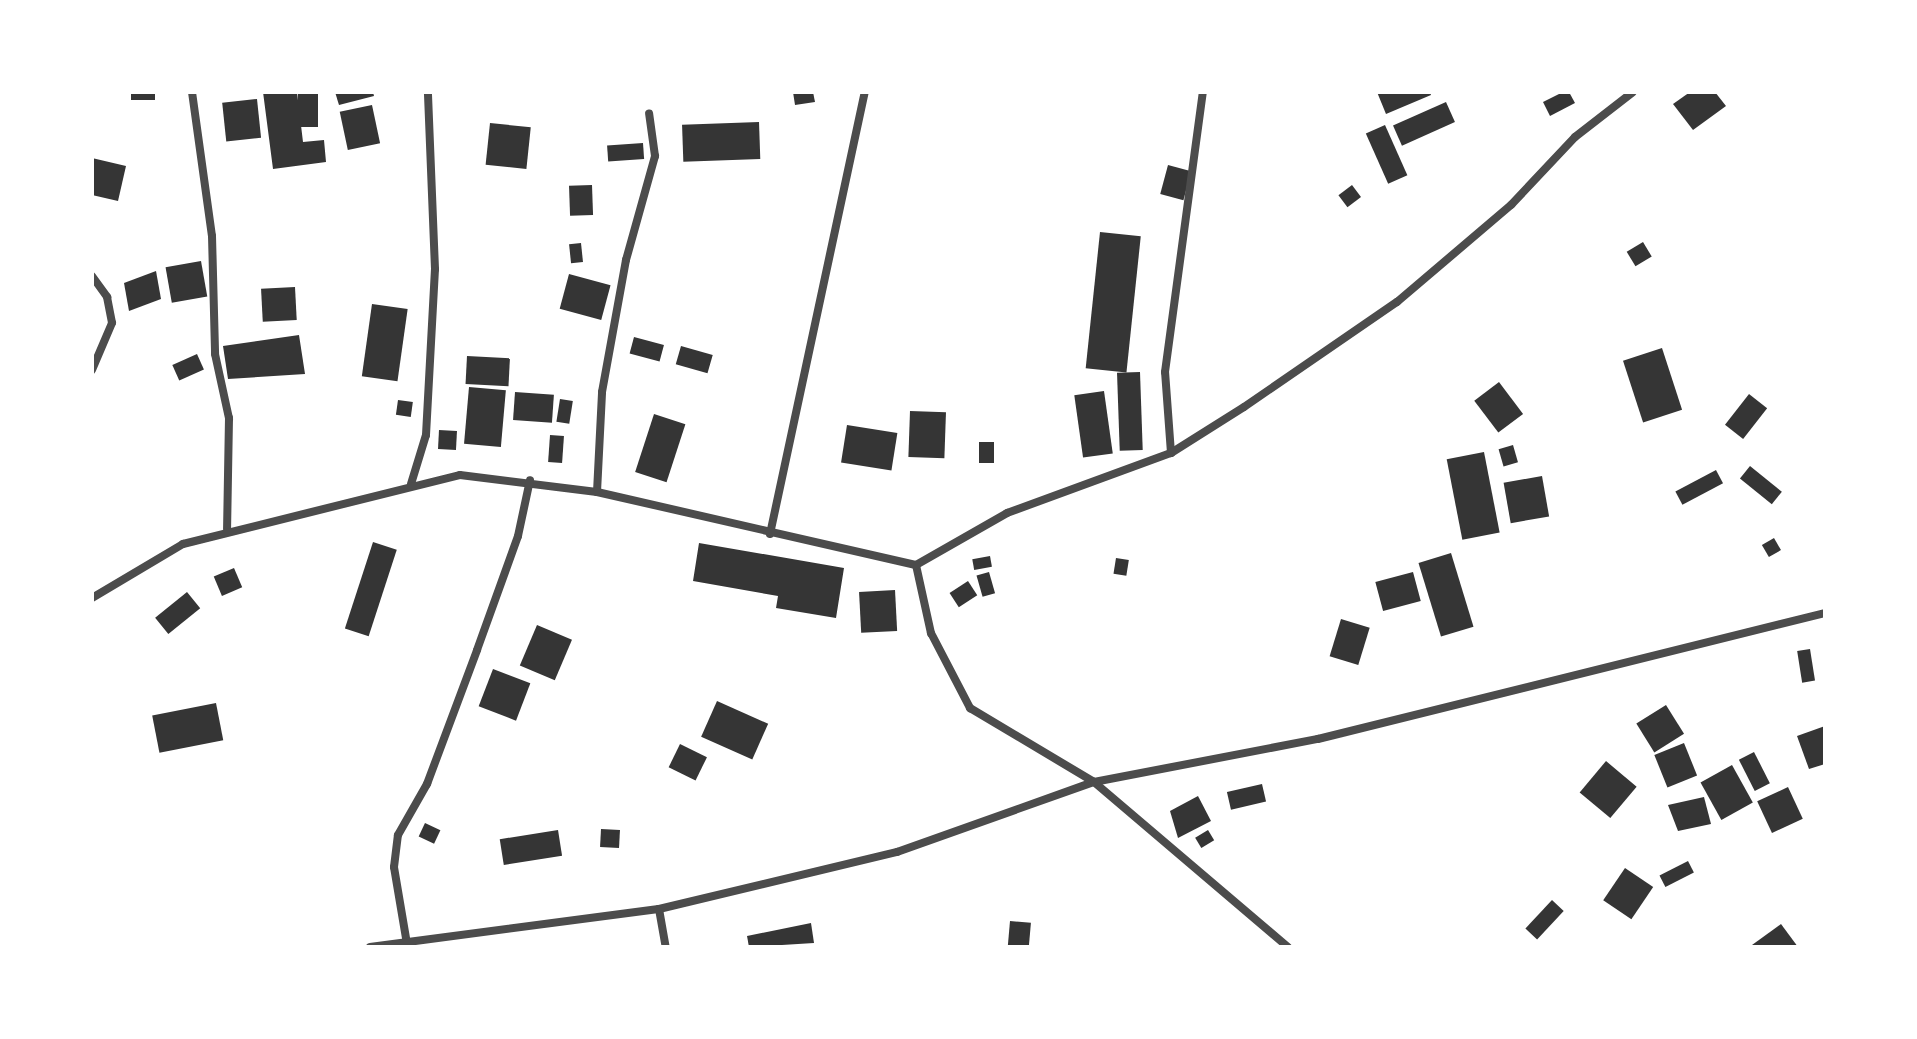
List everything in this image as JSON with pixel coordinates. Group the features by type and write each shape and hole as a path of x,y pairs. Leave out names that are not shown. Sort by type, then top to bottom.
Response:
{"street":[{"path":"192,92 212,236 215,354 229,418 227,529"},
{"path":"411,484 426,435 435,269 428,92"},
{"path":"770,534 865,92"},
{"path":"1171,453 1165,372 1203,92"},
{"path":"92,598 167,550 227,529 274,523 411,484 460,475 530,480 597,492 916,565 1007,513 1171,453 1397,302 1511,205 1575,137 1633,92"},
{"path":"597,492 602,392 626,260 655,156 656,135 649,113"},
{"path":"92,276 107,297 112,323 92,370"},
{"path":"407,944 394,867 398,835 427,784 477,650 518,536 530,480"},
{"path":"916,565 931,633 970,708 1094,782 1275,943 1288,947"},
{"path":"370,947 659,909 897,852 1094,782 1333,735 1825,613"},
{"path":"659,909 666,947"}],"building":[{"path":"131,92 155,92 155,100 131,100"},
{"path":"263,92 297,92 303,142 324,140 326,162 273,169"},
{"path":"298,92 318,92 318,127 298,127"},
{"path":"335,92 373,92 374,96 339,105"},
{"path":"793,92 813,92 815,102 795,105"},
{"path":"1377,92 1430,92 1431,95 1386,114"},
{"path":"1569,92 1575,103 1550,116 1543,102"},
{"path":"1690,92 1715,92 1726,106 1693,130 1673,104"},
{"path":"257,99 261,138 226,141 222,103"},
{"path":"1446,102 1455,122 1402,146 1393,126"},
{"path":"372,105 380,143 348,150 340,112"},
{"path":"759,122 760,159 683,162 682,125"},
{"path":"490,123 531,127 526,169 486,165"},
{"path":"1385,125 1407,175 1388,184 1366,134"},
{"path":"643,143 644,159 608,161 607,146"},
{"path":"92,158 126,166 118,201 92,195"},
{"path":"1168,165 1191,171 1183,200 1160,194"},
{"path":"592,185 593,215 570,216 569,186"},
{"path":"1352,185 1361,197 1347,207 1338,195"},
{"path":"1100,232 1141,236 1126,373 1086,368"},
{"path":"1643,242 1652,257 1635,266 1627,252"},
{"path":"581,243 583,262 571,263 569,244"},
{"path":"201,261 207,296 172,303 166,267"},
{"path":"156,271 161,299 129,311 124,283"},
{"path":"569,274 611,285 601,320 560,309"},
{"path":"295,287 297,320 263,322 261,289"},
{"path":"372,304 408,309 397,381 362,376"},
{"path":"299,335 305,374 228,379 223,346"},
{"path":"634,337 664,345 660,361 630,353"},
{"path":"681,346 713,355 707,373 676,364"},
{"path":"1662,348 1682,410 1643,422 1623,361"},
{"path":"197,354 204,370 179,381 172,365"},
{"path":"467,356 510,358 508,386 466,384"},
{"path":"1140,372 1143,450 1120,451 1117,373"},
{"path":"1499,382 1523,414 1498,433 1474,401"},
{"path":"469,387 506,390 501,447 464,444"},
{"path":"1104,391 1113,453 1083,458 1074,395"},
{"path":"515,392 554,395 552,423 513,420"},
{"path":"1749,394 1767,408 1743,439 1725,425"},
{"path":"560,399 573,401 569,424 556,422"},
{"path":"398,400 413,402 411,417 396,415"},
{"path":"910,411 946,412 944,458 908,457"},
{"path":"654,414 685,424 667,482 635,472"},
{"path":"847,425 897,433 891,471 841,463"},
{"path":"439,430 457,431 456,450 438,449"},
{"path":"550,435 564,436 562,463 548,462"},
{"path":"979,442 994,442 994,463 979,463"},
{"path":"1513,445 1518,462 1504,466 1499,449"},
{"path":"1484,452 1500,532 1462,540 1447,459"},
{"path":"1750,466 1782,492 1772,504 1740,478"},
{"path":"1716,470 1723,483 1682,505 1675,492"},
{"path":"1542,476 1549,516 1511,523 1504,483"},
{"path":"1774,538 1781,550 1769,557 1762,545"},
{"path":"373,542 397,550 369,636 345,629"},
{"path":"699,543 844,568 836,618 776,608 778,596 693,581"},
{"path":"1451,553 1474,627 1441,637 1418,563"},
{"path":"990,556 992,567 974,570 972,559"},
{"path":"1116,558 1129,560 1126,576 1113,574"},
{"path":"234,568 242,587 222,596 214,577"},
{"path":"989,572 995,593 983,597 977,576"},
{"path":"1413,572 1421,601 1383,611 1375,582"},
{"path":"968,581 977,595 959,607 950,593"},
{"path":"895,590 897,631 861,633 859,592"},
{"path":"187,592 200,608 168,634 155,618"},
{"path":"1341,619 1370,628 1358,665 1330,656"},
{"path":"537,625 572,640 555,680 520,666"},
{"path":"1810,649 1815,681 1802,683 1797,651"},
{"path":"493,669 530,683 516,721 479,706"},
{"path":"717,701 768,724 752,759 701,737"},
{"path":"216,703 223,740 159,753 152,715"},
{"path":"1666,705 1684,734 1654,752 1636,724"},
{"path":"1825,726 1825,764 1809,769 1797,736"},
{"path":"1684,743 1697,775 1667,787 1654,755"},
{"path":"680,744 707,757 696,781 669,767"},
{"path":"1754,752 1770,783 1755,791 1739,760"},
{"path":"1606,761 1637,787 1610,818 1580,792"},
{"path":"1732,765 1753,803 1721,820 1701,782"},
{"path":"1262,784 1266,802 1231,810 1227,792"},
{"path":"1788,787 1803,819 1772,833 1757,801"},
{"path":"1198,796 1211,821 1178,838 1170,811"},
{"path":"1704,797 1711,824 1678,831 1668,805"},
{"path":"425,823 440,830 434,844 419,837"},
{"path":"601,829 620,830 619,848 600,847"},
{"path":"558,830 562,856 504,865 500,839"},
{"path":"1208,830 1214,840 1201,848 1195,838"},
{"path":"1688,861 1694,873 1665,887 1659,876"},
{"path":"1625,868 1653,887 1631,919 1603,900"},
{"path":"1552,900 1564,911 1537,939 1525,929"},
{"path":"1010,921 1031,923 1029,947 1008,947"},
{"path":"811,923 814,943 749,947 747,936"},
{"path":"1781,924 1798,947 1753,947 1752,945"}]}
